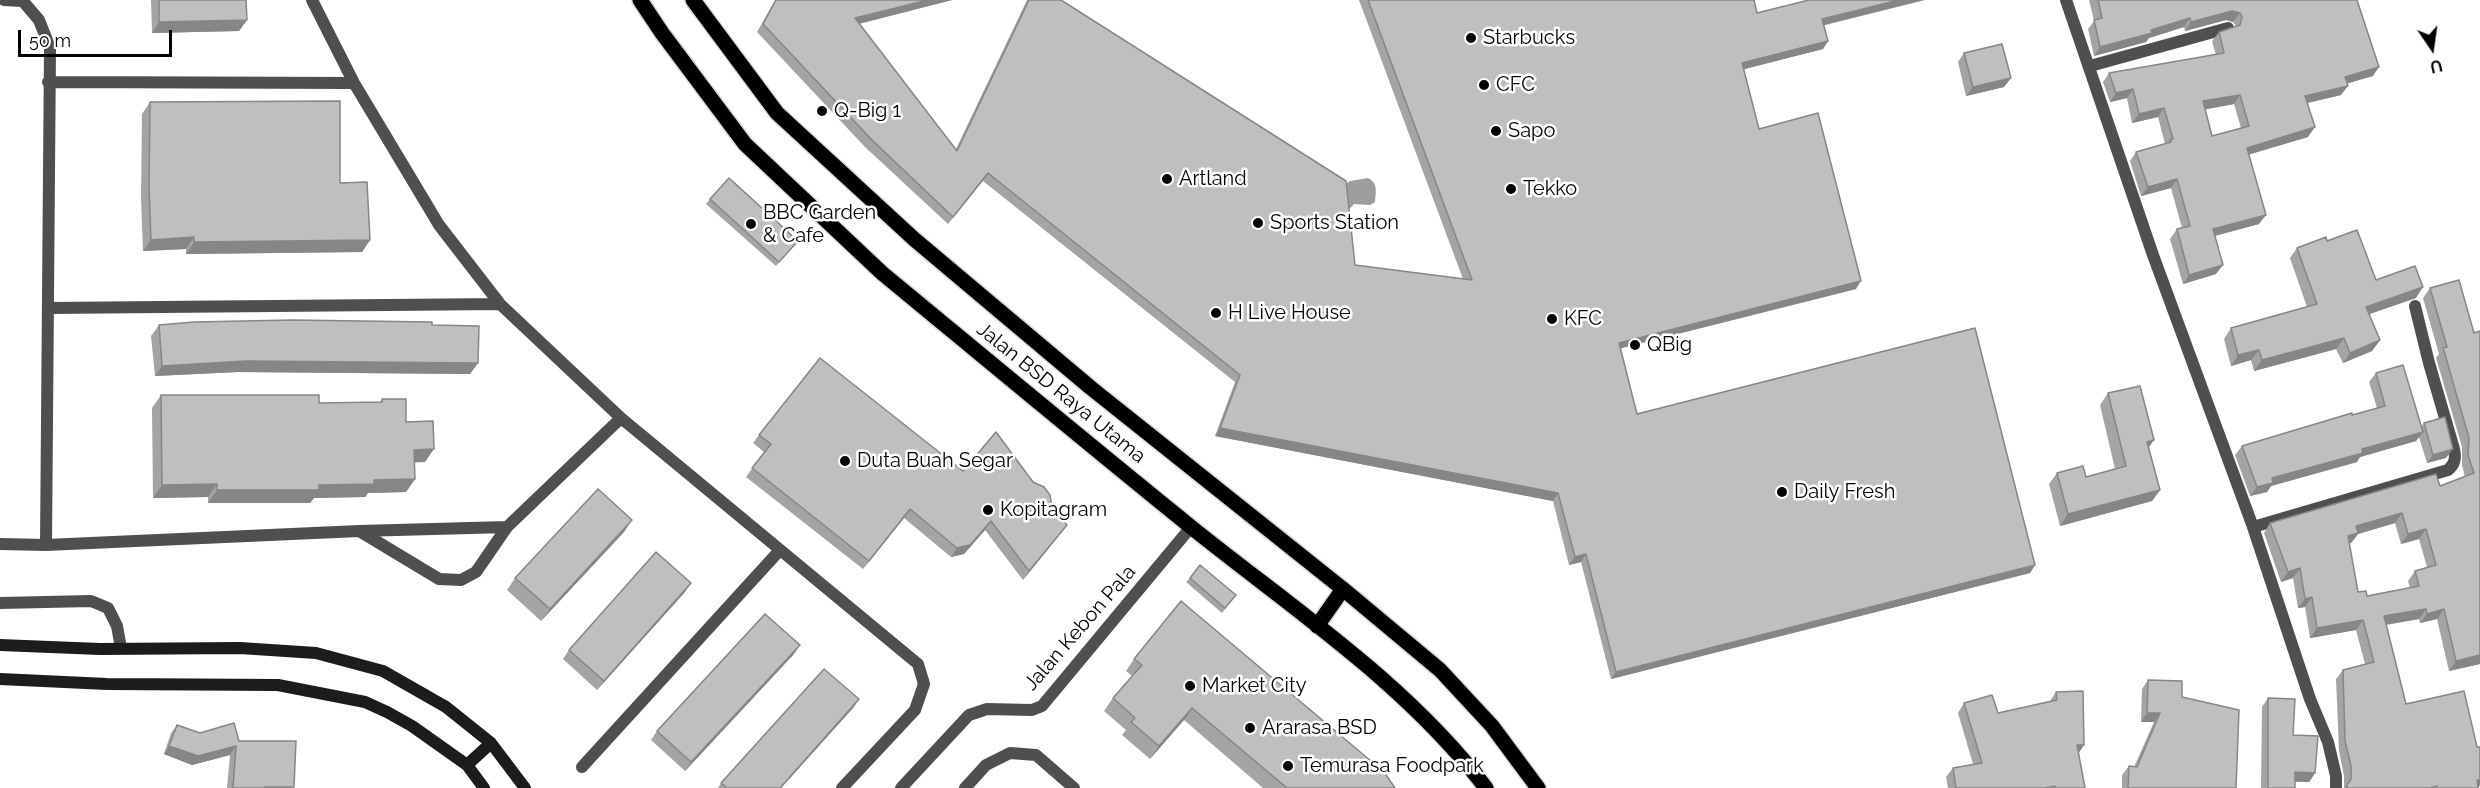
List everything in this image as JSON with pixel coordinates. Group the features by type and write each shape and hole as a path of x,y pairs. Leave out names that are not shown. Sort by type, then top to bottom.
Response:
{"main road":[{"name":"Jalan BSD Raya Utama","path":"640,0 745,144 882,273 1191,527 1409,701 1461,755 1486,788"},
{"name":"Jalan BSD Raya Utama","path":"693,0 777,113 914,239 1091,388 1343,589 1440,670 1492,726 1538,788"},
{"path":"1317,626 1343,589"}],"street":[{"path":"4,0 22,1 39,20 48,39 46,545"},
{"path":"312,0 354,83 439,225 500,304 621,418 918,664 924,684 915,710 842,788"},
{"path":"2066,0 2153,255 2253,527 2310,699 2328,742 2336,776 2336,788"},
{"path":"2090,66 2228,28"},
{"path":"48,82 354,83"},
{"path":"48,308 500,304"},
{"path":"2253,527 2448,470 2455,462 2454,449 2426,355 2415,306"},
{"path":"359,531 439,579 461,580 476,572 507,527 621,418"},
{"path":"0,544 46,545 507,527"},
{"name":"Jalan Kebon Pala","path":"901,788 969,715 987,709 1032,710 1042,706 1191,527"},
{"path":"582,767 780,550"},
{"path":"0,603 91,601 108,608 117,626 121,648"},
{"path":"0,645 240,648 316,653 383,671 446,707 491,743 525,788"},
{"path":"0,679 288,687 365,702 387,711 467,765 484,788"},
{"path":"467,765 491,743"},
{"path":"965,788 986,765 1010,753 1036,755 1074,788"}],"shaded area":[{"path":"1368,178 1375,185 1375,202 1370,205 1354,204 1345,214 1333,192 1350,181"}],"building":[{"path":"159,0 246,0 247,20 159,22"},
{"path":"776,0 928,0 855,18 957,151 1029,0 1061,0 1346,181 1355,265 1472,280 1368,0 1754,0 1757,13 1809,0 1899,0 1822,19 1828,41 1742,63 1759,129 1818,113 1861,281 1619,343 1637,414 1975,328 2035,565 1616,672 1586,554 1575,557 1558,493 1220,428 1240,375 988,173 953,217 871,139 763,24"},
{"path":"2098,0 2357,0 2379,67 2345,77 2348,86 2305,96 2315,127 2247,148 2266,215 2213,229 2223,265 2189,275 2177,229 2190,226 2177,179 2148,187 2136,152 2171,142 2170,140 2173,139 2164,108 2139,114 2133,89 2116,93 2109,73 2224,53 2219,32 2240,25 2242,17 2240,13 2232,11 2191,22 2190,18 2151,30 2152,33 2100,47 2094,20 2102,18","holes":["2240,95 2249,126 2212,136 2203,101"]},
{"path":"2002,44 2011,78 1973,87 1964,53"},
{"path":"340,101 340,183 367,182 370,240 194,242 194,237 151,240 150,102"},
{"name":"BBC Garden & Cafe","path":"729,178 798,241 779,262 710,199"},
{"path":"2357,230 2376,280 2415,266 2423,287 2366,307 2380,340 2350,353 2344,338 2262,360 2259,350 2238,355 2231,328 2317,304 2297,248 2326,237 2327,241"},
{"path":"2459,280 2474,333 2480,331 2480,655 2456,661 2444,609 2427,614 2426,609 2384,616 2406,704 2464,691 2477,747 2480,747 2480,780 2477,780 2478,788 2437,788 2437,786 2430,788 2347,788 2351,779 2351,766 2345,741 2343,670 2374,662 2363,620 2317,628 2312,597 2305,599 2300,568 2288,572 2270,523 2436,474 2440,486 2474,473 2468,455 2469,438 2443,348 2447,347 2430,288","holes":["2402,513 2408,534 2426,529 2436,565 2415,571 2419,586 2367,596 2366,591 2358,592 2348,536 2358,533 2356,526"]},
{"path":"292,320 432,322 432,325 479,326 478,363 246,361 162,366 159,325"},
{"name":"Duta Buah Segar","path":"820,358 963,471 996,432 1033,482 1044,487 1050,495 1052,507 1067,525 1029,571 991,521 970,545 957,548 910,509 869,561 752,468 771,444 759,435"},
{"path":"2403,365 2423,432 2362,449 2363,453 2272,478 2273,483 2257,487 2242,446 2352,413 2352,415 2385,406 2376,373"},
{"path":"2140,386 2154,440 2147,442 2160,490 2068,514 2057,473 2083,466 2086,477 2126,466 2108,393"},
{"path":"161,395 319,395 319,403 382,402 382,399 406,399 406,422 433,421 434,449 414,450 415,479 374,480 374,484 319,485 319,490 217,490 217,484 162,485"},
{"path":"2445,417 2453,449 2433,455 2424,423"},
{"path":"598,489 632,520 550,609 515,578"},
{"path":"656,552 691,583 604,681 569,650"},
{"path":"1200,565 1236,595 1225,608 1190,578"},
{"name":"Ararasa BSD","path":"1181,601 1384,772 1395,788 1287,788 1192,708 1159,746 1131,722 1135,718 1113,698 1142,665 1134,659"},
{"path":"765,614 800,645 691,762 657,731"},
{"path":"824,669 859,699 780,788 727,788 721,783"},
{"path":"2148,680 2182,681 2182,697 2239,710 2236,788 2128,788 2129,766 2137,767 2160,713 2147,713"},
{"path":"2083,691 2084,745 2077,745 2085,788 2055,788 2055,786 1956,788 1953,768 1982,763 1964,703 1992,695 1998,713 2057,700 2056,692"},
{"path":"2268,698 2295,699 2293,735 2318,736 2315,773 2295,772 2295,788 2268,788"},
{"path":"234,723 239,741 296,741 294,787 233,788 236,746 198,756 169,746 177,725 200,733"}],"place":[{"name":"Starbucks","path":"1471,38"},
{"name":"CFC","path":"1484,85"},
{"name":"Q-Big 1","path":"822,111"},
{"name":"Sapo","path":"1496,131"},
{"name":"Artland","path":"1167,179"},
{"name":"Tekko","path":"1511,189"},
{"name":"Sports Station","path":"1258,223"},
{"name":"BBC Garden & Cafe","path":"751,224"},
{"name":"H Live House","path":"1216,313"},
{"name":"KFC","path":"1552,319"},
{"name":"QBig","path":"1635,345"},
{"name":"Duta Buah Segar","path":"845,461"},
{"name":"Daily Fresh","path":"1782,492"},
{"name":"Kopitagram","path":"988,510"},
{"name":"Market City","path":"1190,686"},
{"name":"Ararasa BSD","path":"1250,728"},
{"name":"Temurasa Foodpark","path":"1288,766"}]}
